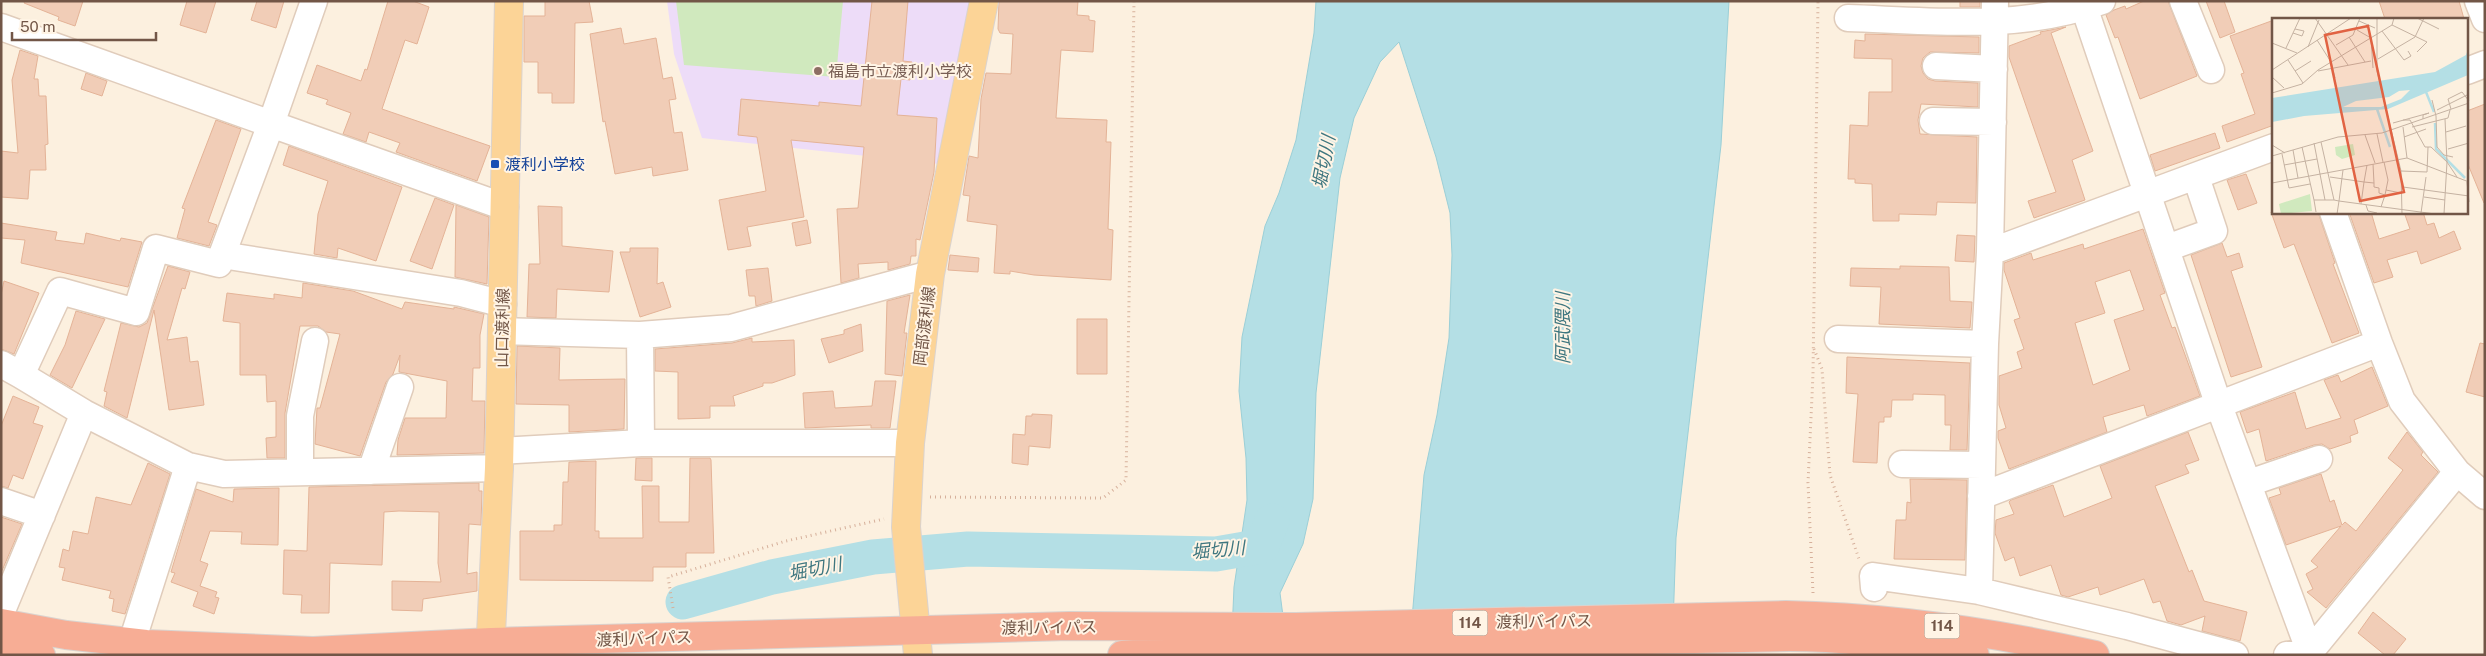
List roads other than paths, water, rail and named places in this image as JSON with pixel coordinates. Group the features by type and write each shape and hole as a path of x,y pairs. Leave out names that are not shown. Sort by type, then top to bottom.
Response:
{"highway":[{"name":"渡利バイパス","path":"1122,655 1788,626 1814,616 1857,617 1993,633 2095,655"},
{"name":"渡利バイパス","path":"1,623 66,635 132,642 228,649 313,651 917,643 1154,626 1788,626 1815,637 1975,655"},
{"path":"1,647 41,655"}],"main road":[{"name":"山口渡利線","path":"491,648 499,460 509,1"},
{"name":"岡部渡利線","path":"917,643 906,512 910,443 930,274 984,1"}],"street":[{"path":"314,1 219,264 156,248 136,312 60,291 11,370 84,414 188,466 224,474 371,471 499,460 641,443 910,443"},
{"path":"2183,1 2211,70"},
{"path":"2478,1 2485,19"},
{"path":"1848,18 1995,12 2089,4 2148,193 2218,403 2249,483 2303,654"},
{"path":"1979,591 1985,344 1990,252 1995,12"},
{"path":"1,27 504,207"},
{"path":"2468,71 2485,64"},
{"path":"1936,66 1994,70"},
{"path":"1933,121 1993,122"},
{"path":"1990,252 2272,148"},
{"path":"2167,248 2214,231 2196,177"},
{"path":"2334,214 2379,343 2402,401 2457,472 2485,496"},
{"path":"222,254 461,293 503,304"},
{"path":"502,331 640,334 731,328 930,274"},
{"path":"640,334 641,443"},
{"path":"1838,339 1985,344"},
{"path":"300,472 300,416 315,341"},
{"path":"1981,496 2218,403 2379,343"},
{"path":"371,471 400,387"},
{"path":"1,613 84,414"},
{"path":"2249,483 2319,459"},
{"path":"1902,464 1982,465"},
{"path":"132,642 188,466"},
{"path":"2303,654 2457,472"},
{"path":"1,501 42,515"},
{"path":"1874,588 1873,576 1979,591 2127,626 2235,655"}],"water":[{"name":"阿武隈川","path":"1316,1 1729,1 1721,145 1676,538 1672,655 1409,655 1424,475 1437,415 1449,338 1452,255 1450,213 1436,157 1399,42 1380,62 1354,118 1340,178 1316,393 1313,499 1303,544 1280,593 1288,655 1231,655 1234,587 1247,500 1246,458 1239,391 1242,337 1265,226 1279,193 1296,140 1314,33"}],"waterway":[{"name":"堀切川","path":"683,602 772,577 873,557 968,549 1216,554 1262,546 1272,521"}],"place":[{"name":"福島市立渡利小学校","path":"818,71"},
{"name":"渡利小学校","path":"495,164"}]}
